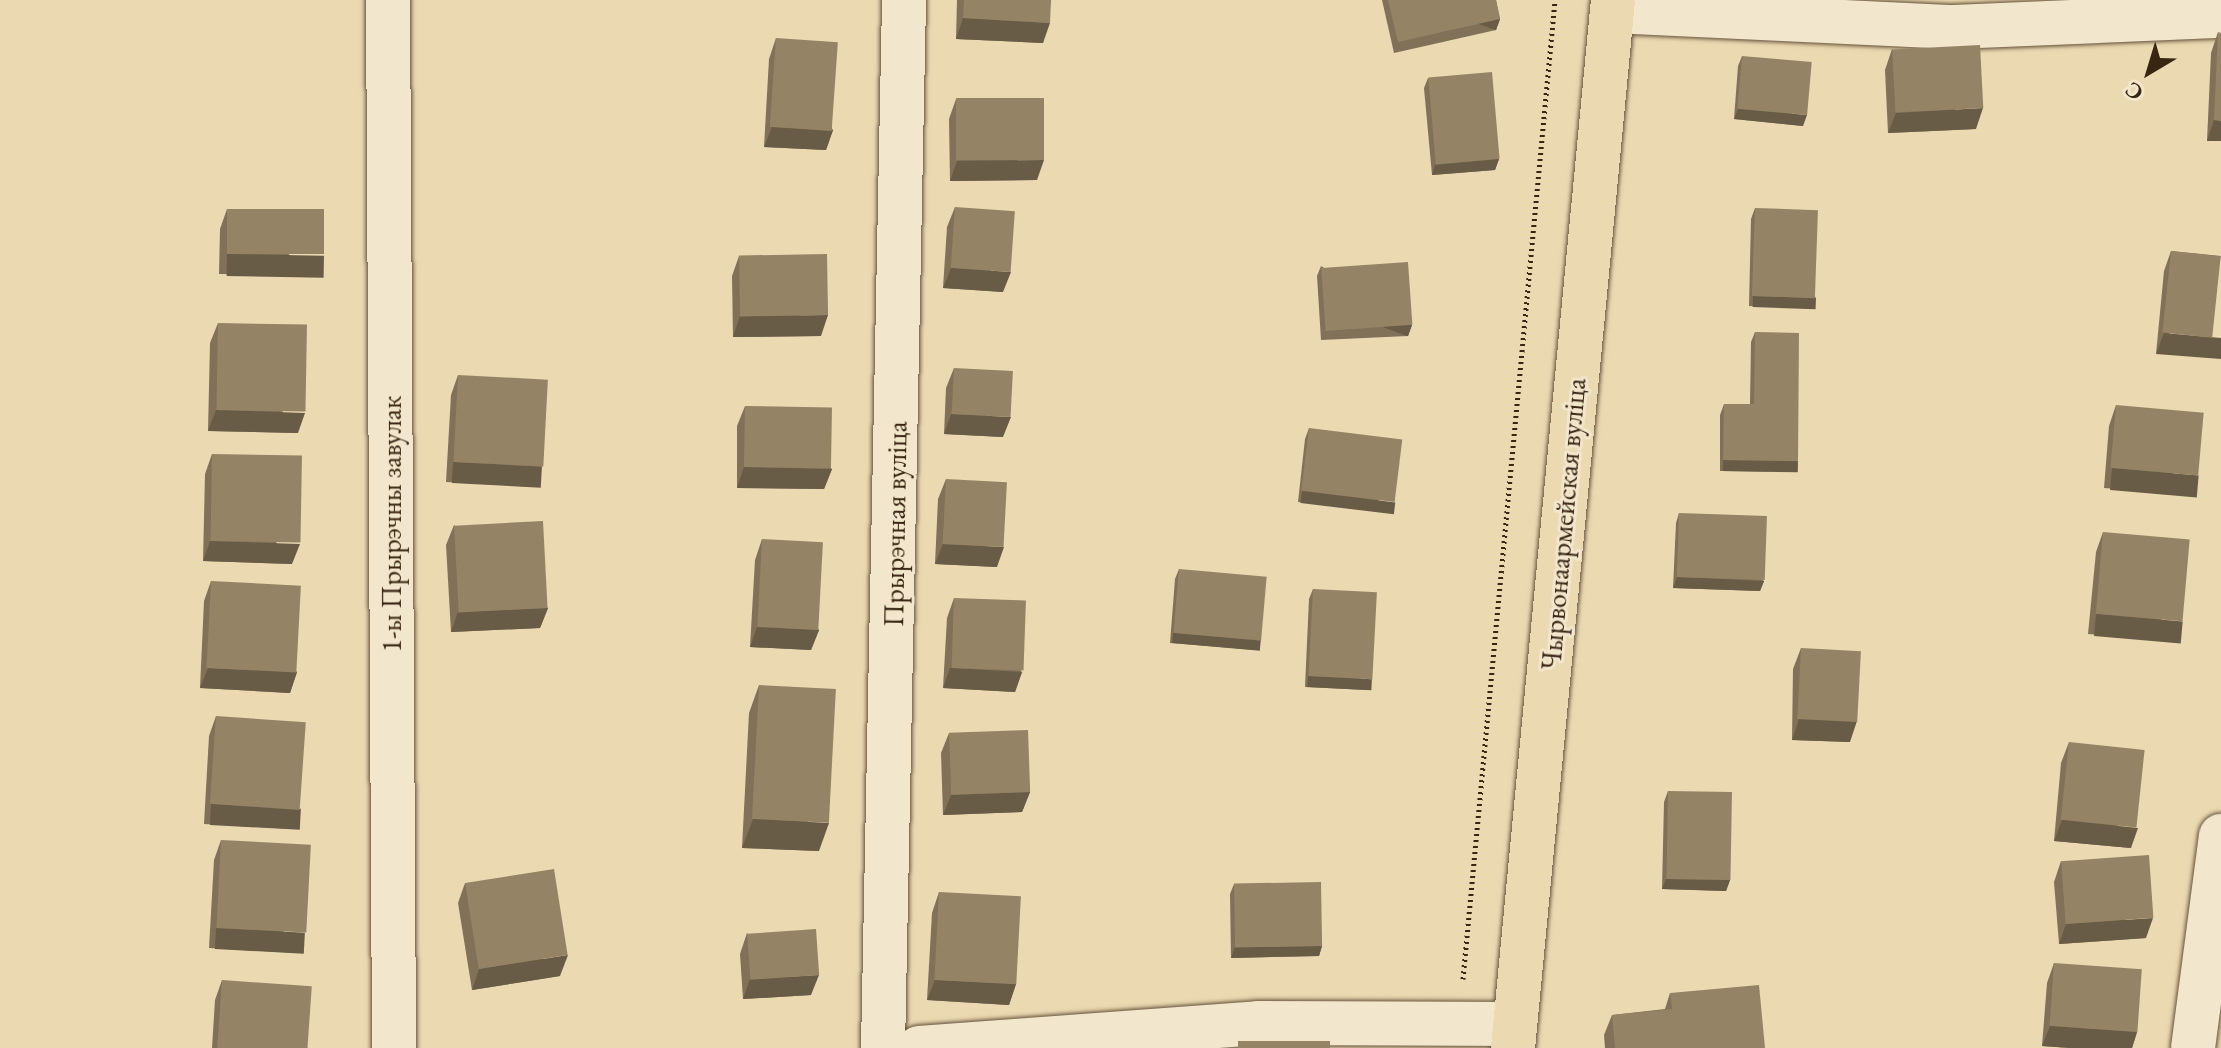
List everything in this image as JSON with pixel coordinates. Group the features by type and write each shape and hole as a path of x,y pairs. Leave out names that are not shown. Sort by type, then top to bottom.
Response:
{"highway":[{"name":"Чырвонаармейская вуліца","path":"1514,1036 1613,6"}],"street":[{"name":"1-ы Прырэчны завулак","path":"388,0 394,1048"},
{"name":"Прырэчная вуліца","path":"883,1048 904,0"},
{"path":"1613,6 1954,27 2221,16"},
{"path":"2193,1048 2221,836"},
{"path":"919,1048 1258,1023 1459,1024 1514,1036"}],"path":[{"path":"1459,1024 1555,0"}],"building":[{"path":"964,0 1051,0 1050,23 963,18"},
{"path":"1388,0 1496,0 1500,19 1398,42"},
{"path":"2218,32 2221,33 2221,121 2214,120"},
{"path":"776,38 838,42 832,131 770,127"},
{"path":"1980,45 1983,108 1895,113 1892,50"},
{"path":"1742,56 1812,62 1807,115 1737,109"},
{"path":"1492,72 1500,159 1436,164 1428,78"},
{"path":"956,98 1044,98 1044,160 956,160"},
{"path":"955,207 1015,211 1011,272 951,268"},
{"path":"1755,208 1818,210 1815,298 1752,296"},
{"path":"227,209 324,209 324,254 227,254"},
{"path":"2171,251 2221,256 2212,338 2162,333"},
{"path":"827,254 828,315 740,317 739,256"},
{"path":"1408,262 1412,325 1326,331 1321,268"},
{"path":"218,323 307,325 305,412 216,410"},
{"path":"1755,332 1799,333 1798,461 1723,460 1724,404 1754,404"},
{"path":"954,368 1013,371 1011,417 952,414"},
{"path":"458,375 548,380 543,467 453,462"},
{"path":"2116,405 2204,413 2198,475 2111,468"},
{"path":"745,406 832,408 831,469 744,467"},
{"path":"1309,428 1402,439 1395,502 1301,491"},
{"path":"212,454 302,456 300,543 210,541"},
{"path":"946,479 1007,482 1004,547 943,544"},
{"path":"1679,513 1767,516 1765,580 1677,577"},
{"path":"543,521 548,608 459,613 454,526"},
{"path":"2103,532 2190,540 2183,621 2096,614"},
{"path":"762,539 823,542 818,630 757,627"},
{"path":"1179,569 1267,577 1261,640 1173,633"},
{"path":"211,581 301,586 296,673 206,668"},
{"path":"1313,589 1377,592 1372,679 1308,676"},
{"path":"954,598 1026,601 1024,670 952,668"},
{"path":"1801,648 1861,651 1857,722 1797,719"},
{"path":"759,685 836,689 829,823 752,819"},
{"path":"216,716 306,722 300,810 210,804"},
{"path":"1028,730 1030,792 951,795 949,733"},
{"path":"2069,742 2145,750 2136,828 2061,820"},
{"path":"1668,791 1732,792 1730,880 1666,879"},
{"path":"221,840 311,845 306,933 216,928"},
{"path":"2149,855 2153,918 2066,924 2061,861"},
{"path":"554,869 568,955 479,969 465,883"},
{"path":"1321,882 1322,946 1235,948 1234,884"},
{"path":"939,892 1021,896 1016,984 934,980"},
{"path":"816,929 819,975 750,980 747,934"},
{"path":"2054,963 2142,969 2137,1032 2050,1026"},
{"path":"222,980 312,986 307,1048 217,1048"},
{"path":"1759,985 1765,1048 1615,1048 1612,1015 1672,1009 1670,993"},
{"path":"1238,1041 1330,1041 1330,1048 1238,1048"}]}
